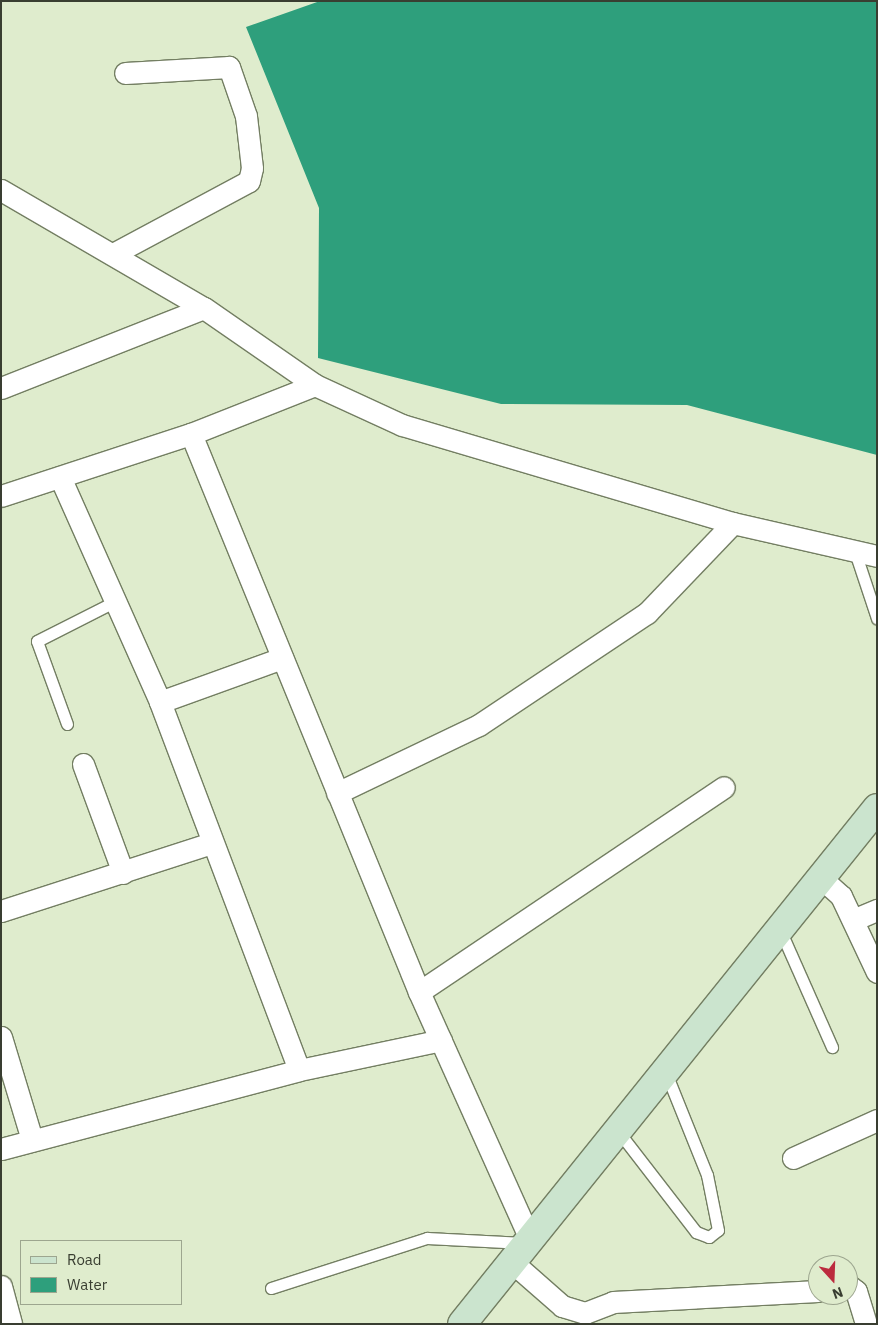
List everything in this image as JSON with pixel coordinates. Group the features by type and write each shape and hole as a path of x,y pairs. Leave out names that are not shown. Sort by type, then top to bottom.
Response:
{"street":[{"path":"113,254 249,181 252,168 246,116 229,67 125,73"},
{"path":"1,190 204,308 315,385 402,424 733,523 877,556"},
{"path":"1,388 204,308"},
{"path":"1,496 191,434 315,385"},
{"path":"191,434 419,992 441,1040 523,1248 562,1306 585,1313 613,1302 808,1292"},
{"path":"60,477 160,702 299,1070"},
{"path":"337,793 479,725 647,613 733,523"},
{"path":"160,702 282,658"},
{"path":"84,764 123,873"},
{"path":"419,992 724,787"},
{"path":"462,1324 781,932 877,808"},
{"path":"1,911 212,843"},
{"path":"821,878 841,896 877,972"},
{"path":"853,920 877,910"},
{"path":"1,1037 32,1140"},
{"path":"1,1150 32,1140 299,1070 441,1040"},
{"path":"793,1158 877,1120"},
{"path":"1,1286 11,1324"},
{"path":"858,1298 866,1324"}],"lane":[{"path":"855,552 877,618"},
{"path":"67,724 37,641 114,602"},
{"path":"781,932 832,1047"},
{"path":"618,1130 696,1232 709,1237 718,1230 707,1175 666,1071"},
{"path":"271,1288 426,1238 523,1248"}],"water":[{"path":"320,1 877,1 877,455 687,405 501,404 318,358 319,208 246,27"}]}
